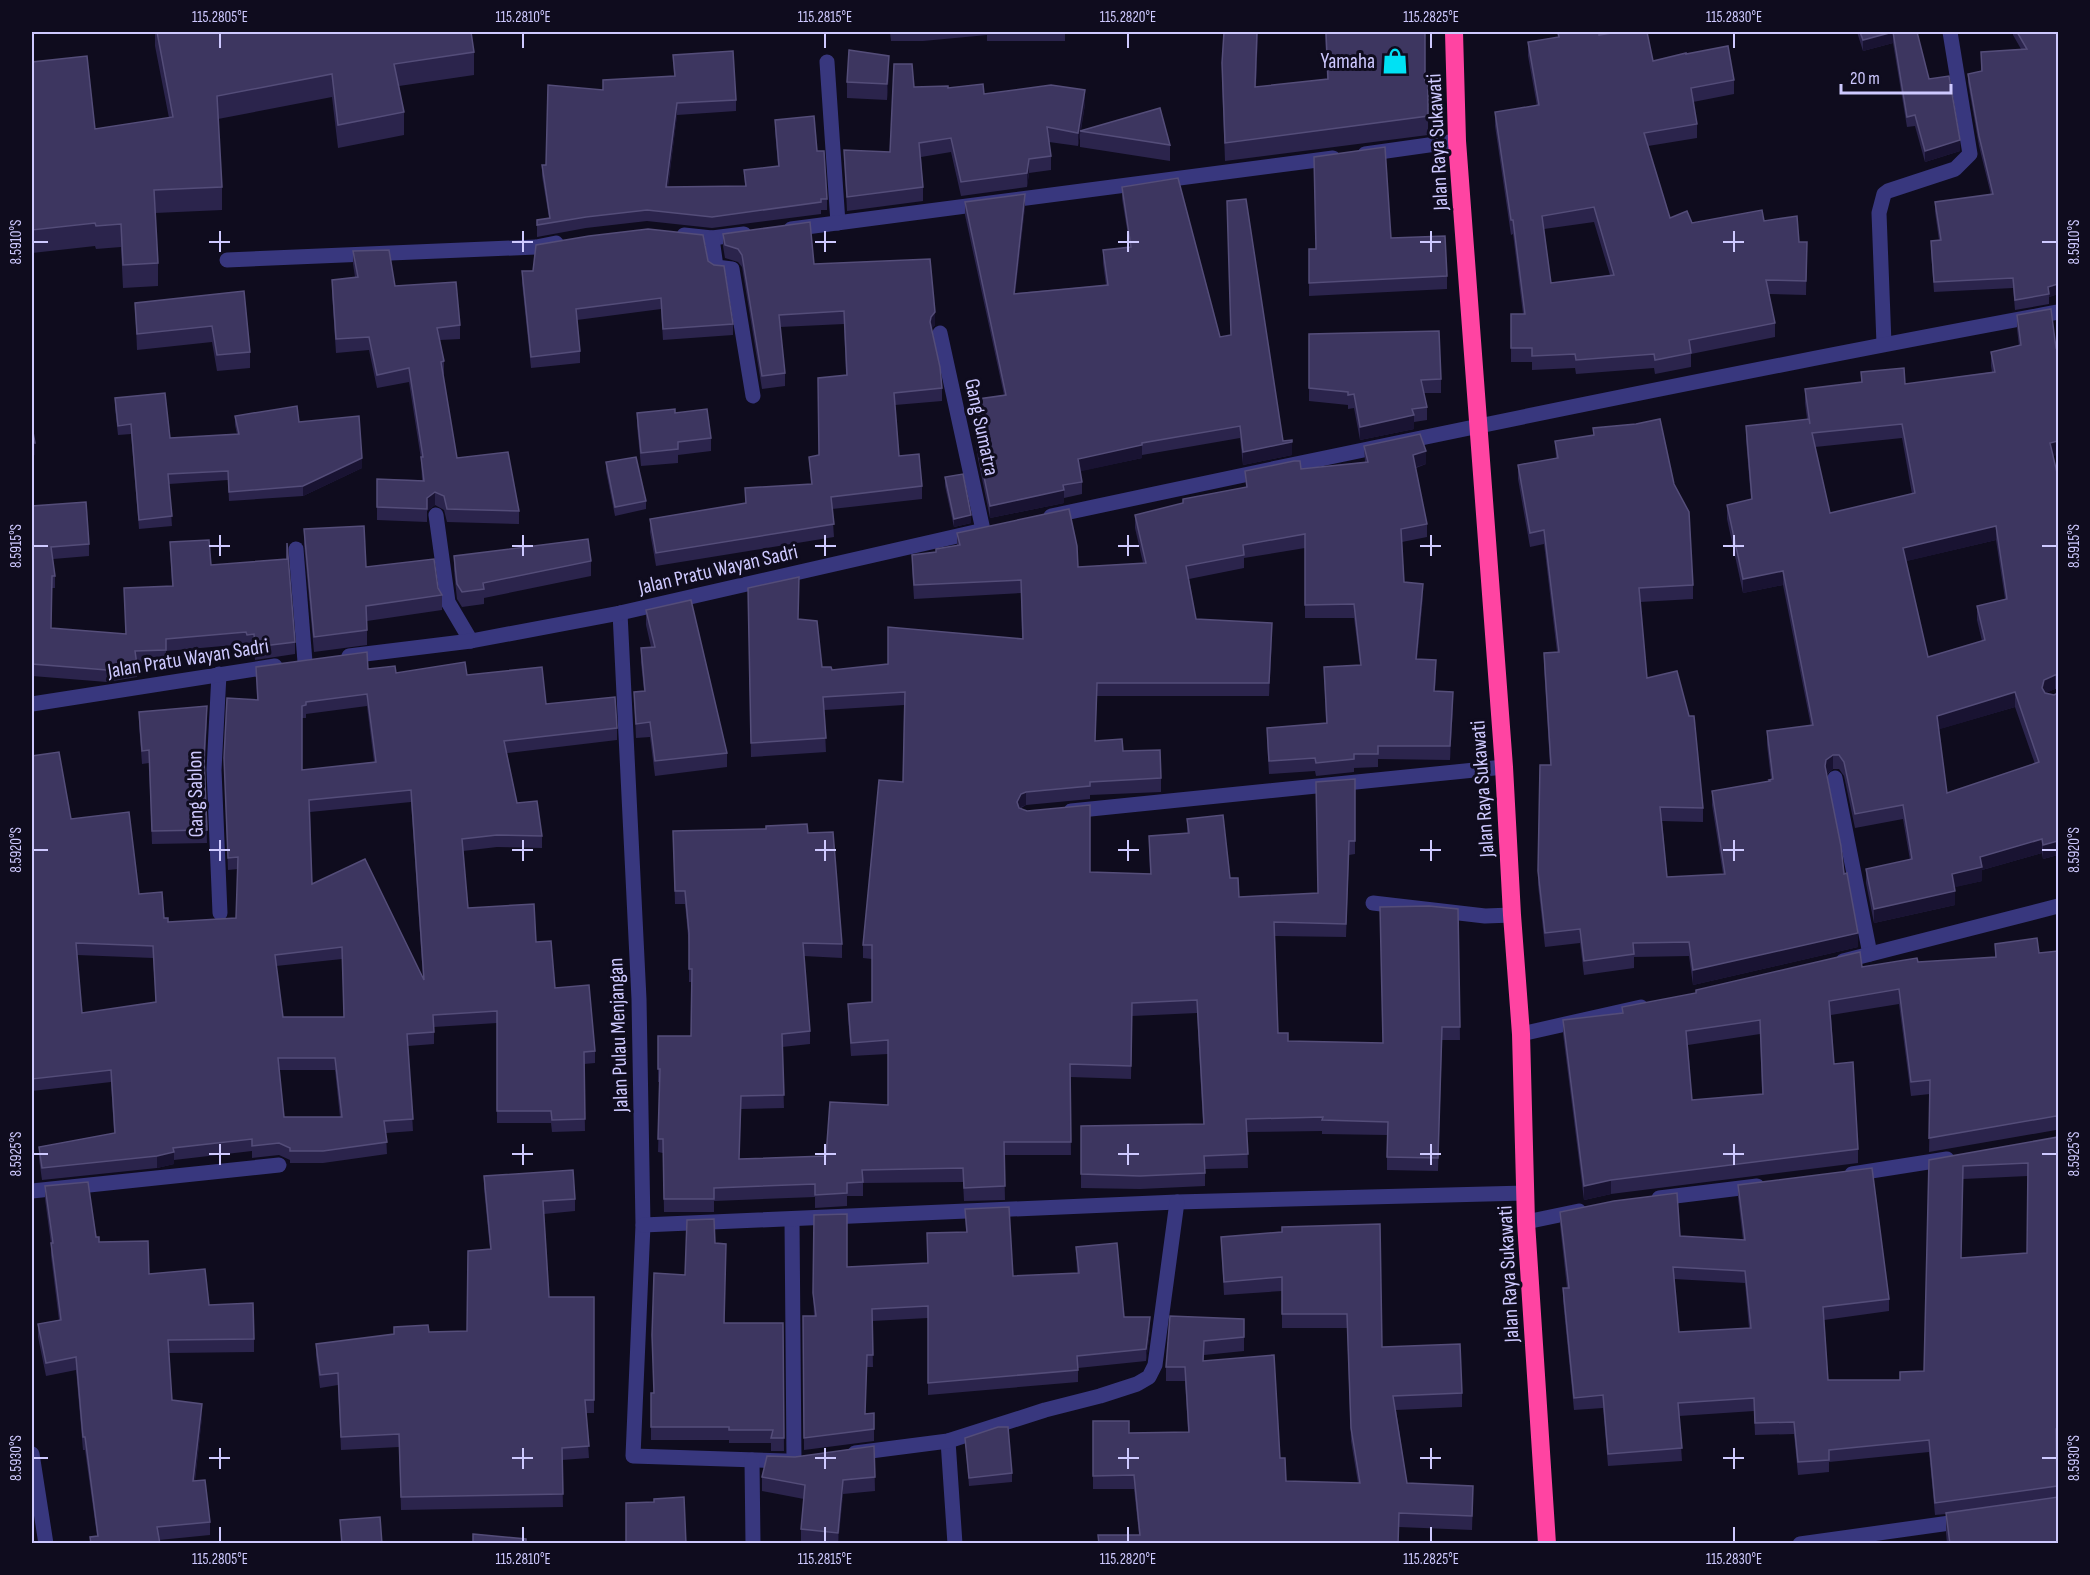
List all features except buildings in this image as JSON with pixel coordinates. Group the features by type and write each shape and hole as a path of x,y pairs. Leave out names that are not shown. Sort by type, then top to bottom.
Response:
{"highway":[{"name":"Jalan Raya Sukawati","path":"1454,32 1458,141 1504,767 1521,1034 1526,1222 1547,1544"}],"street":[{"path":"1884,344 1880,213 1884,194 1954,169 1970,154 1950,32"},
{"path":"827,62 837,223"},
{"path":"781,230 1458,141"},
{"path":"669,234 712,238 758,233"},
{"path":"712,238 716,267 732,269 753,396"},
{"path":"227,260 536,247 567,241"},
{"path":"1040,518 1479,425 1884,344 2058,312"},
{"name":"Gang Sumatra","path":"940,333 989,529"},
{"path":"436,515 448,602 471,641"},
{"name":"Jalan Pratu Wayan Sadri","path":"32,704 219,674 471,641 620,613 989,529"},
{"path":"296,549 316,661"},
{"name":"Jalan Pulau Menjangan","path":"620,613 639,999 643,1225 633,1456 752,1460"},
{"name":"Gang Sablon","path":"219,674 214,770 220,913"},
{"path":"1051,813 1504,767"},
{"path":"1835,778 1870,954"},
{"path":"1373,903 1485,916 1512,915"},
{"path":"1824,965 2058,906"},
{"path":"1521,1034 1661,1002"},
{"path":"1833,1176 1959,1157"},
{"path":"32,1191 279,1165"},
{"path":"1647,1200 1775,1183"},
{"path":"643,1225 1177,1202 1526,1193"},
{"path":"841,1455 948,1441 1045,1410 1100,1396 1137,1384 1149,1377 1155,1365 1177,1202"},
{"path":"1526,1222 1590,1209"},
{"path":"753,1544 752,1460 800,1460 792,1220"},
{"path":"948,1441 955,1544"},
{"path":"32,1454 46,1544"},
{"path":"1800,1544 1976,1520"}],"place":[{"name":"Yamaha","path":"1395,61"}]}
